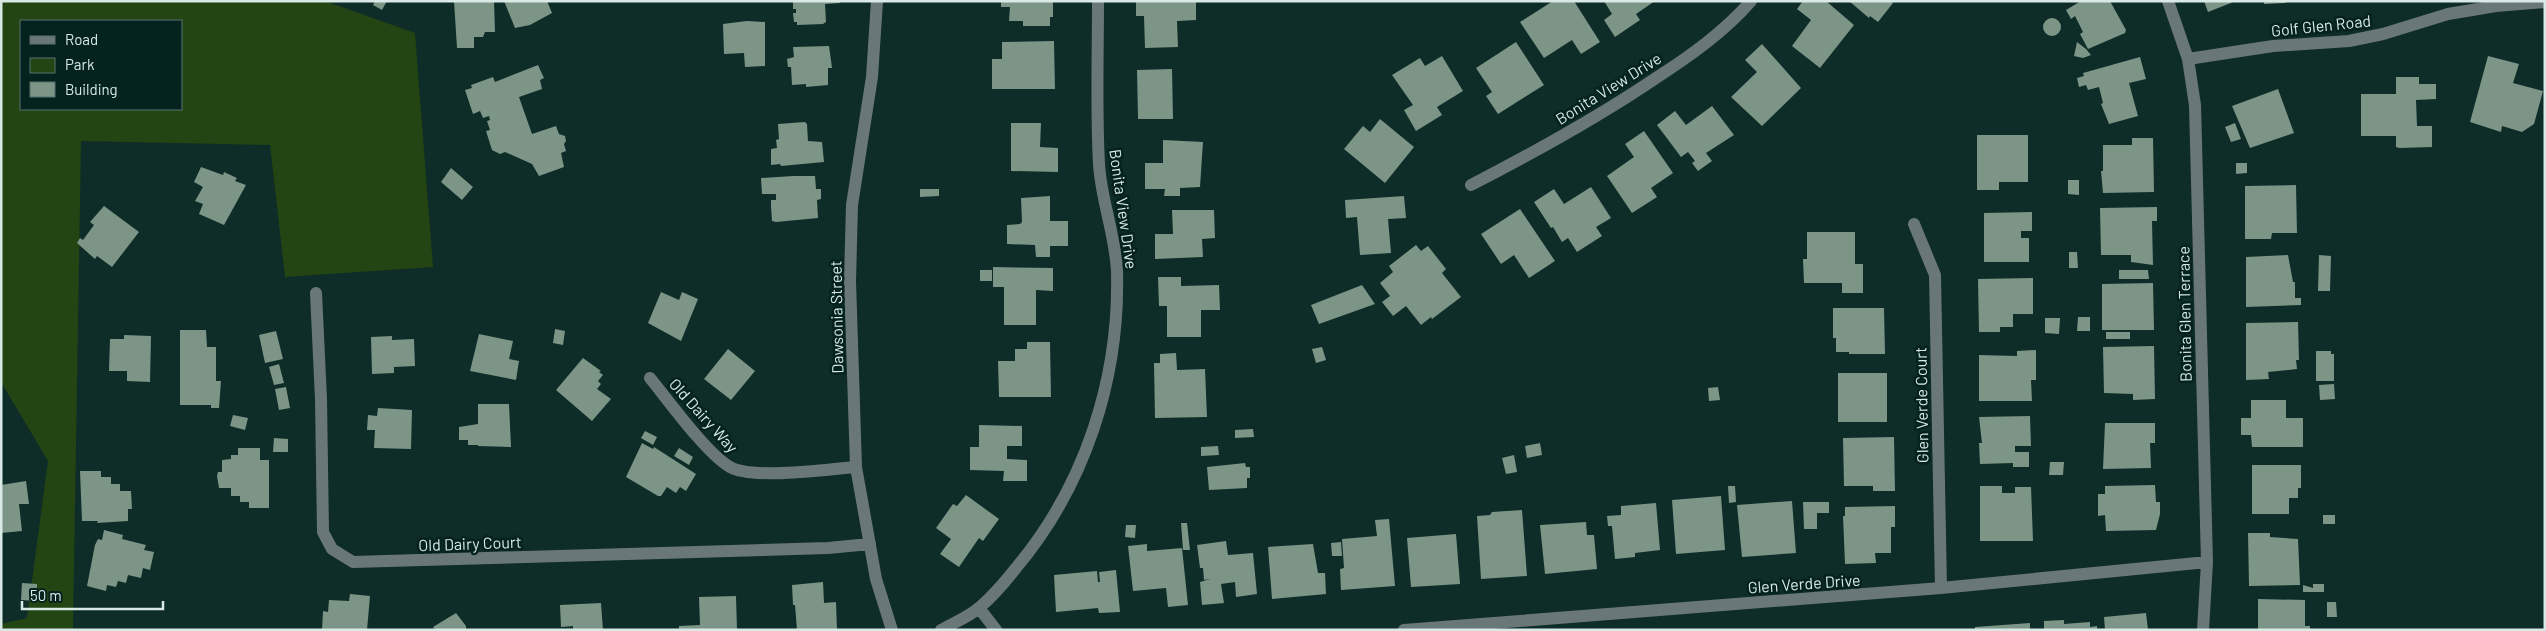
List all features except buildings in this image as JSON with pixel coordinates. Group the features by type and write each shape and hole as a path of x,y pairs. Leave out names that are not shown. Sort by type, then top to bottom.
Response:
{"street":[{"name":"Dawsonia Street","path":"877,1 872,77 852,205 850,281 856,467 876,578 892,630"},
{"name":"Bonita View Drive","path":"941,630 979,608 1024,559 1061,504 1089,444 1107,380 1117,308 1117,271 1114,235 1099,164 1098,1"},
{"name":"Bonita View Drive","path":"1471,185 1557,140 1628,97 1701,47 1751,1"},
{"name":"Bonita Glen Terrace","path":"2168,1 2188,60 2195,105 2207,562 2204,630"},
{"name":"Golf Glen Road","path":"2188,60 2273,46 2349,41 2384,34 2448,14 2496,6 2545,2"},
{"name":"Glen Verde Court","path":"1914,224 1935,275 1940,588"},
{"name":"Old Dairy Court","path":"316,293 322,399 323,532 332,549 353,562 820,548 870,544"},
{"name":"Old Dairy Way","path":"650,378 709,449 730,467 752,474 856,467"},
{"name":"Glen Verde Drive","path":"1404,630 1940,588 2207,562"},
{"path":"979,608 996,630"}],"green space":[{"path":"1,1 325,1 415,33 433,267 285,277 270,145 81,141 73,630 1,630 1,624 27,618 48,461 1,382"}]}
